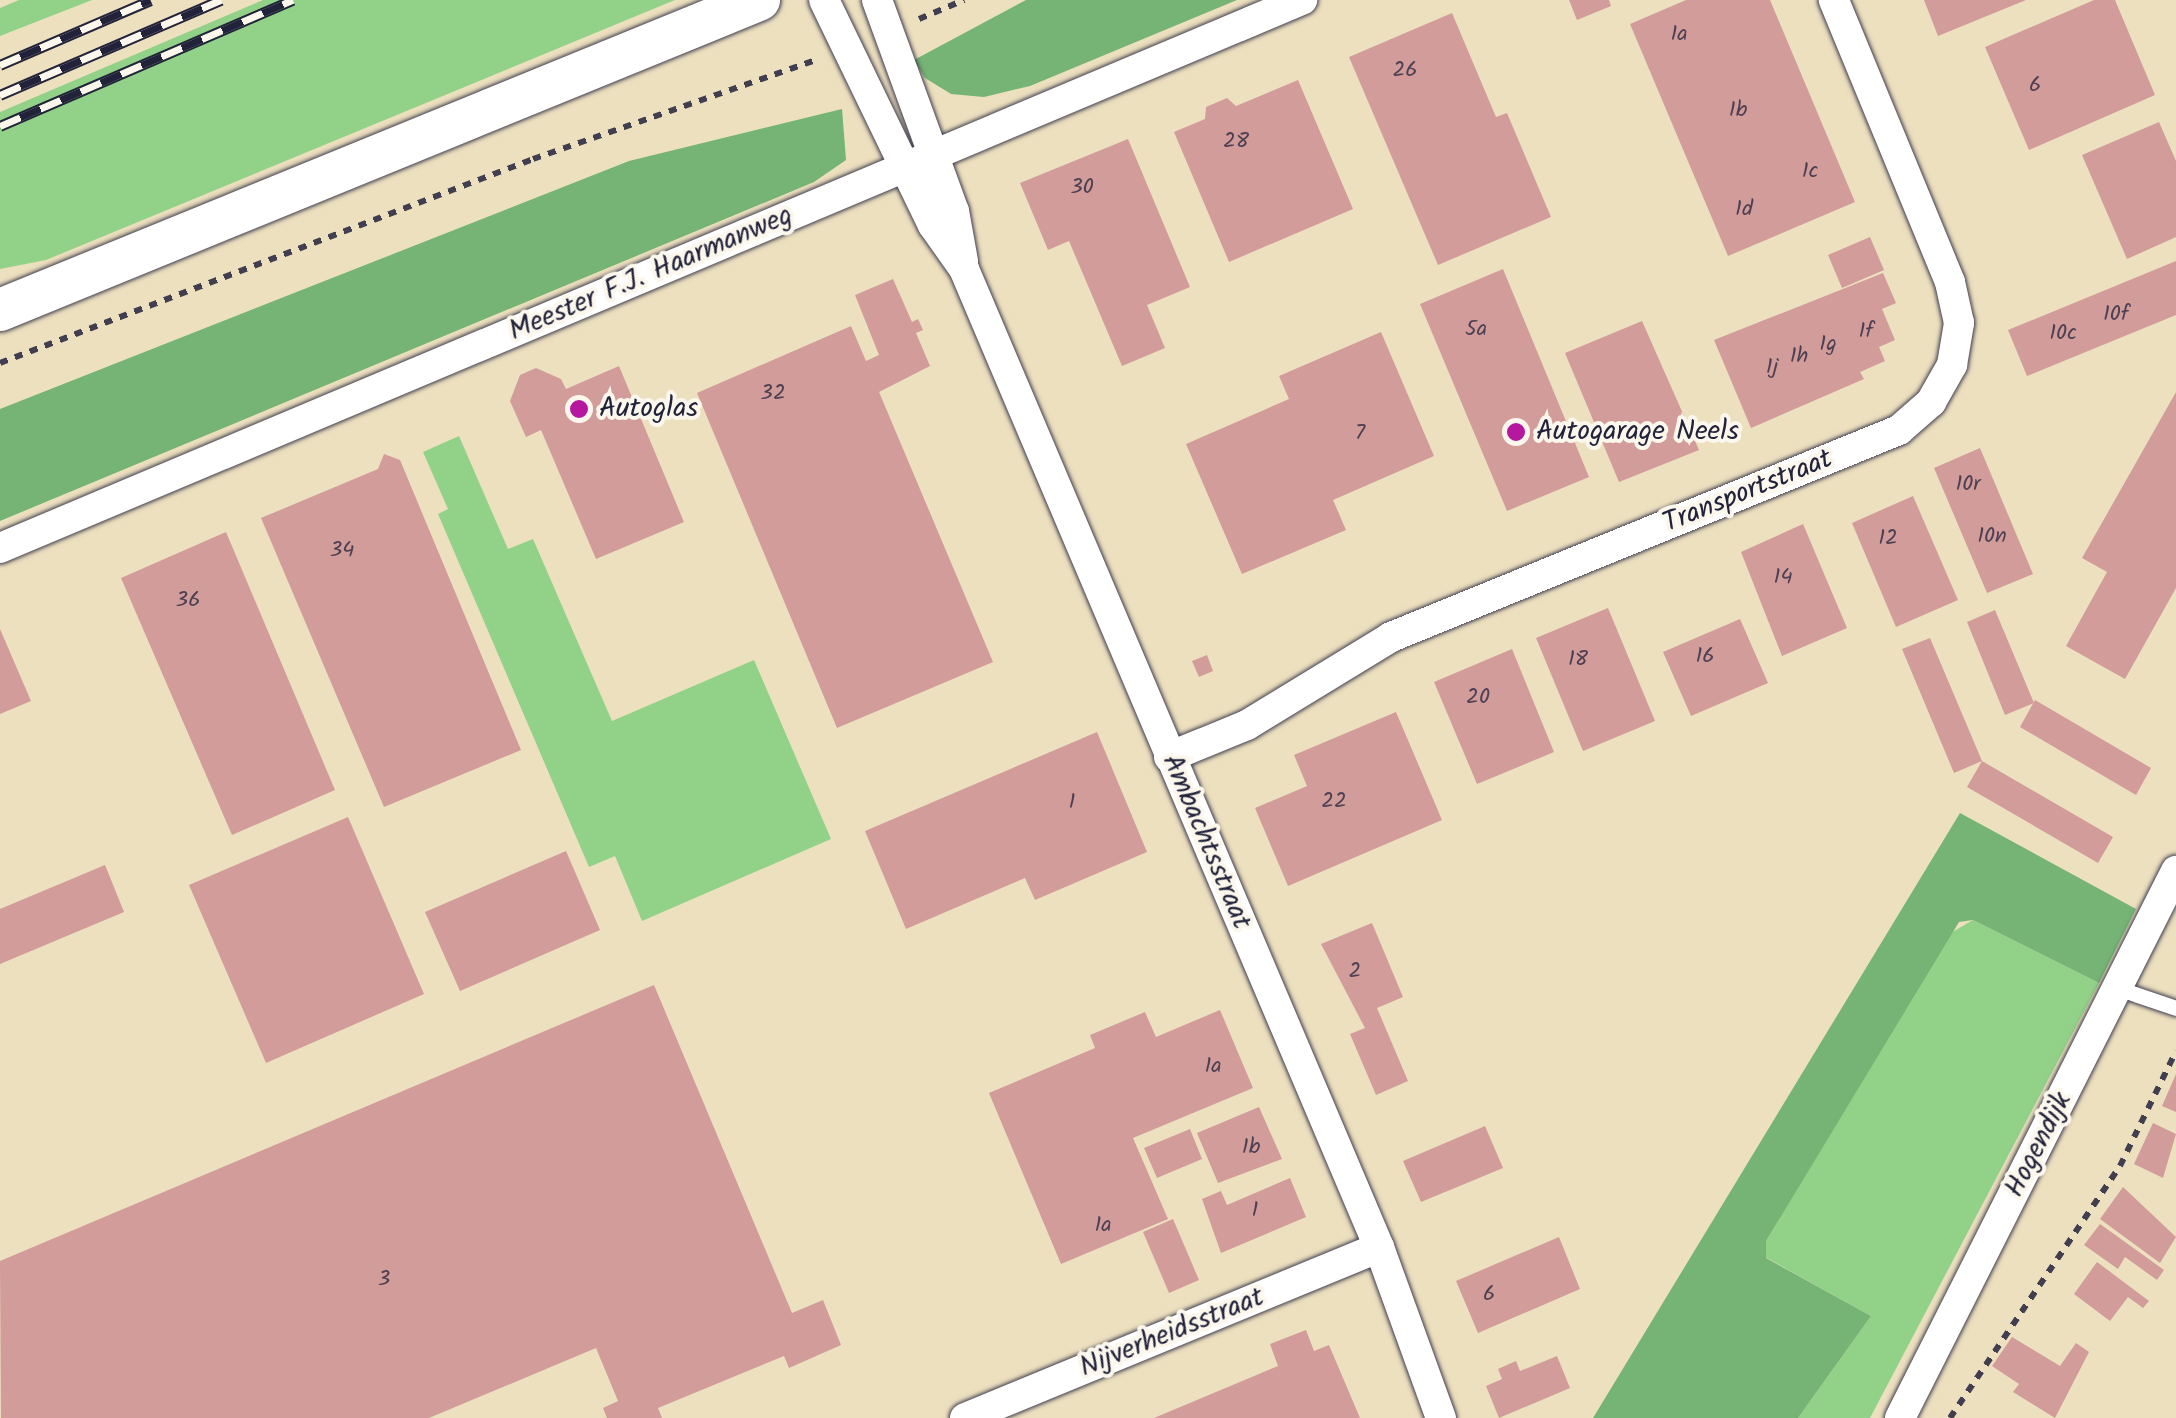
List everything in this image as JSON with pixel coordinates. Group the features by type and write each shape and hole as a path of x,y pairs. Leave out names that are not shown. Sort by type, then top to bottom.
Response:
{"main road":[{"path":"0,310 758,0"}],"street":[{"name":"Ambachtsstraat","path":"824,0 905,167 964,268 1378,1247 1441,1418"},
{"name":"Ambachtsstraat","path":"877,0 954,211 964,268"},
{"name":"Meester F.J. Haarmanweg","path":"0,548 1302,0"},
{"name":"Transportstraat","path":"1169,757 1247,726 1391,638 1899,430 1931,402 1952,365 1956,337 1950,282 1834,0"},
{"name":"Hogendijk","path":"1900,1418 2176,871"},
{"name":"Nijverheidsstraat","path":"965,1418 1378,1247"}],"lane":[{"path":"2117,988 2176,1008"}],"path":[{"path":"889,30 964,0"},
{"path":"0,363 548,153 700,106 847,48"},
{"path":"1950,1418 2120,1166 2176,1051"}],"green space":[{"path":"19,0 92,0 0,36 0,8"},
{"path":"263,0 675,0 46,260 0,269 0,112"},
{"path":"1026,0 1237,0 1030,86 984,97 951,94 925,78 914,60"},
{"path":"842,109 846,160 814,182 0,521 0,409 629,161"},
{"path":"459,436 508,549 533,539 612,721 754,660 831,839 642,921 615,856 589,867 438,514 448,509 423,452"},
{"path":"1960,813 2136,909 2099,983 1973,920 1959,922 1766,1241 1766,1258 1871,1316 1798,1418 1593,1418"},
{"path":"1973,920 2099,983 1870,1418 1798,1418 1871,1316 1765,1257 1766,1241 1949,934"}],"building":[{"path":"1569,0 1609,0 1611,6 1577,20"},
{"path":"1686,0 1770,0 1855,202 1728,256 1630,24"},
{"path":"1924,0 2026,0 1938,36"},
{"path":"2094,0 2115,0 2155,95 2029,150 1985,47"},
{"path":"1452,13 1496,117 1507,113 1551,217 1438,265 1349,57"},
{"path":"1298,80 1353,209 1229,262 1174,132 1205,119 1206,107 1227,98 1236,106"},
{"path":"2159,122 2176,161 2176,237 2127,259 2082,155"},
{"path":"1128,139 1190,287 1147,305 1165,348 1122,366 1069,241 1048,250 1020,183"},
{"path":"1870,237 1884,270 1842,288 1828,255"},
{"path":"2176,261 2176,315 2027,376 2008,330"},
{"path":"1503,269 1589,477 1507,511 1420,304"},
{"path":"1883,273 1896,303 1882,309 1895,340 1879,347 1885,361 1860,372 1864,379 1751,428 1714,340"},
{"path":"893,279 912,322 918,319 923,330 916,333 930,366 879,392 993,662 837,728 697,393 851,326 866,361 879,355 855,295"},
{"path":"1642,321 1699,450 1619,482 1565,353"},
{"path":"1381,332 1434,456 1333,500 1346,530 1242,574 1186,444 1289,399 1279,376"},
{"path":"619,366 684,522 596,559 541,430 526,437 510,401 520,375 536,368 561,379 566,389"},
{"path":"2176,392 2176,588 2125,679 2066,646 2107,572 2082,558"},
{"path":"1980,448 2033,574 1987,593 1934,468"},
{"path":"384,454 400,460 521,750 384,807 261,518 378,469"},
{"path":"1913,496 1958,600 1896,627 1852,523"},
{"path":"1803,524 1847,628 1782,656 1741,552"},
{"path":"226,532 335,790 232,835 121,578"},
{"path":"1608,608 1655,721 1583,751 1536,638"},
{"path":"1995,610 2034,703 2005,715 1967,622"},
{"path":"1740,619 1768,683 1691,716 1663,652"},
{"path":"0,629 31,701 0,714"},
{"path":"1930,638 1982,761 1954,773 1902,649"},
{"path":"1512,649 1554,752 1477,784 1434,682"},
{"path":"1207,655 1213,671 1199,677 1192,661"},
{"path":"2035,700 2151,768 2136,795 2020,727"},
{"path":"1396,712 1442,820 1288,886 1255,808 1307,786 1294,755"},
{"path":"1097,732 1147,852 1035,900 1025,878 906,929 865,831"},
{"path":"1982,761 2113,837 2098,863 1967,787"},
{"path":"348,817 424,994 266,1063 189,885"},
{"path":"566,851 600,930 460,991 425,912"},
{"path":"105,865 124,912 0,964 0,909"},
{"path":"1372,923 1403,997 1377,1008 1408,1081 1376,1095 1350,1034 1365,1028 1321,944"},
{"path":"654,985 792,1313 823,1300 841,1345 789,1368 784,1356 658,1408 662,1418 607,1418 603,1408 618,1401 596,1348 429,1418 1,1418 0,1261"},
{"path":"1220,1010 1253,1088 1133,1138 1168,1219 1061,1264 989,1093 1095,1048 1090,1035 1145,1012 1156,1037"},
{"path":"2176,1074 2176,1112 2162,1106"},
{"path":"1259,1107 1282,1159 1218,1183 1197,1133"},
{"path":"2153,1123 2176,1134 2163,1178 2134,1164"},
{"path":"1485,1126 1503,1168 1421,1202 1403,1161"},
{"path":"1190,1129 1202,1159 1157,1178 1144,1148"},
{"path":"1290,1178 1306,1217 1221,1253 1202,1199 1221,1191 1227,1205"},
{"path":"2123,1187 2176,1237 2160,1263 2100,1219"},
{"path":"1173,1219 1199,1280 1169,1293 1143,1232"},
{"path":"2100,1224 2164,1270 2157,1280 2125,1257 2118,1269 2084,1245"},
{"path":"1559,1237 1580,1289 1478,1333 1456,1281"},
{"path":"2097,1262 2149,1301 2143,1308 2128,1297 2110,1321 2074,1294"},
{"path":"1306,1330 1314,1351 1329,1345 1360,1418 1154,1418 1278,1366 1270,1344"},
{"path":"2012,1337 2060,1366 2076,1343 2089,1352 2055,1418 2013,1392 2019,1384 1992,1366"},
{"path":"1557,1356 1570,1388 1499,1418 1486,1386 1502,1379 1498,1369 1516,1361 1520,1371"}],"railway":[{"path":"0,65 151,0"},
{"path":"0,95 221,0"},
{"path":"0,126 293,0"}],"place":[{"name":"Autoglas","path":"579,409"},
{"name":"Autogarage Neels","path":"1516,432"}]}
